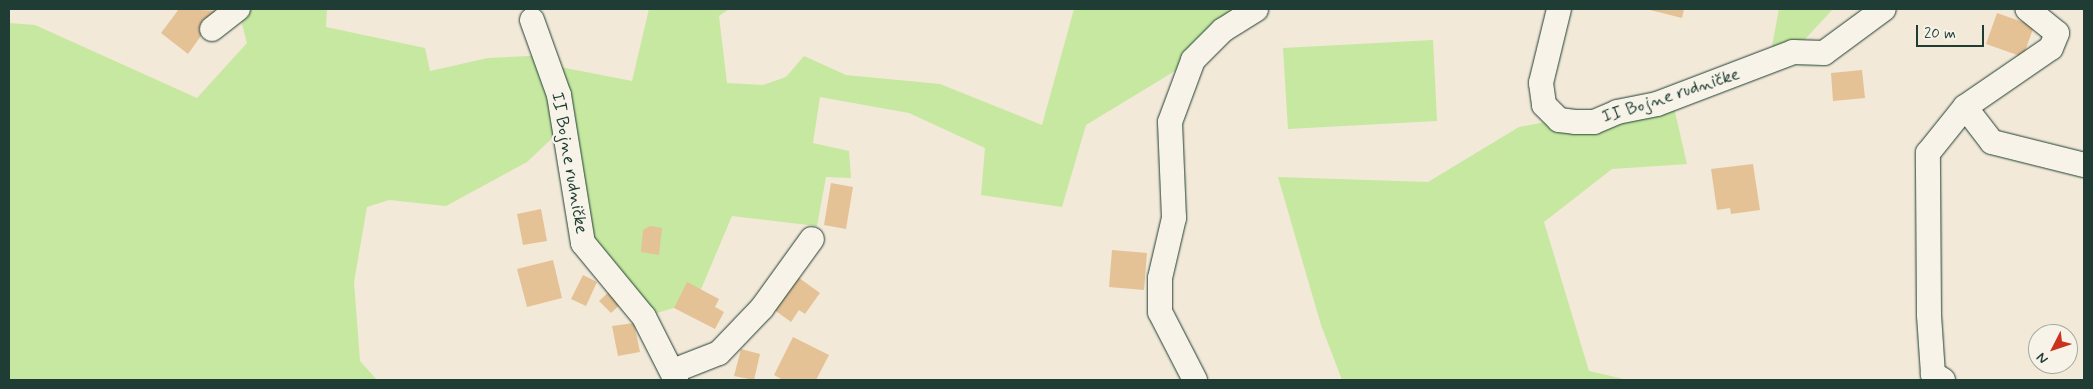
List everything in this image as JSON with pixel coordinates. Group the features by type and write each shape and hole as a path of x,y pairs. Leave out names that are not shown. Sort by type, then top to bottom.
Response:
{"street":[{"path":"212,29 238,9"},
{"path":"1197,379 1160,312 1160,278 1174,218 1170,122 1194,60 1223,30 1256,9"},
{"name":"II Bojne rudničke","path":"1559,9 1541,83 1544,105 1559,120 1575,122 1594,122 1617,112 1656,104 1794,52 1824,53 1884,9"},
{"path":"1943,380 1933,374 1930,325 1928,153 1965,108 2051,48 2057,33 2027,9"},
{"name":"II Bojne rudničke","path":"532,20 559,95 583,243 644,317 675,376 719,353 762,308 812,239"},
{"path":"1965,108 1992,142 2084,165"}],"green space":[{"path":"238,9 327,9 326,27 425,48 430,71 488,58 548,55 550,65 632,81 649,9 729,9 719,16 727,83 763,85 786,77 804,56 846,75 940,84 1042,125 1074,9 1256,9 1193,60 1086,125 1062,207 981,195 985,148 909,113 820,97 813,143 849,151 851,178 826,177 817,226 732,216 696,301 644,317 593,260 565,126 527,162 446,206 389,200 367,207 354,282 360,361 377,380 9,380 9,23 35,25 197,98 247,43"},
{"path":"1779,9 1833,9 1793,52 1769,62"},
{"path":"1433,40 1437,121 1288,129 1283,48"},
{"path":"1672,99 1687,164 1612,169 1544,222 1589,371 1628,380 1342,380 1321,325 1278,177 1428,182 1519,127"}],"building":[{"path":"179,9 219,11 188,54 161,33"},
{"path":"1646,9 1684,9 1682,18"},
{"path":"1997,13 2034,26 2023,57 1986,44"},
{"path":"1862,70 1865,98 1833,101 1831,73"},
{"path":"1753,164 1760,210 1731,214 1730,208 1717,210 1711,169"},
{"path":"831,183 853,187 846,229 824,225"},
{"path":"541,209 547,241 523,245 517,214"},
{"path":"650,226 662,228 659,255 641,252 643,230"},
{"path":"1112,250 1147,253 1144,290 1109,287"},
{"path":"553,260 562,298 527,307 517,269"},
{"path":"583,275 597,282 586,306 571,299"},
{"path":"795,275 820,293 805,314 799,310 791,322 773,309"},
{"path":"687,282 719,299 715,307 724,312 715,329 674,308"},
{"path":"611,290 623,302 611,313 599,301"},
{"path":"634,323 640,352 618,356 612,326"},
{"path":"793,337 829,355 816,380 783,380 774,375"},
{"path":"741,349 760,354 754,380 734,376"}]}
